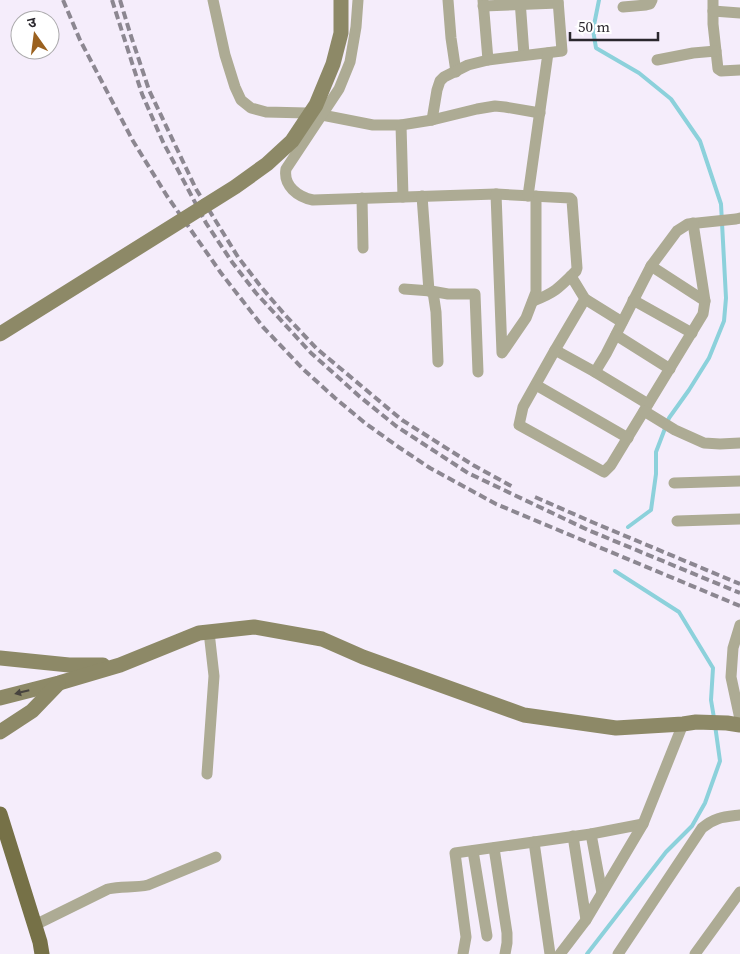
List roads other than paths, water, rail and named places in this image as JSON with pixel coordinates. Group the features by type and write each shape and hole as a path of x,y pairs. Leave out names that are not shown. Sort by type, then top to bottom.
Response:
{"main road":[{"path":"0,814 35,925 42,954"}],"street":[{"path":"213,0 225,55 235,87 241,100 251,108 266,112 322,115 373,125 432,120 495,106 540,114"},
{"path":"0,334 235,186 267,164 292,141 316,105 333,64 341,33 341,0"},
{"path":"358,0 350,62 339,89 286,169 285,176 288,184 296,194 313,200 496,194 571,199 577,263 576,271 547,296 532,300"},
{"path":"448,0 450,38 456,72"},
{"path":"623,7 646,5 650,4 652,0"},
{"path":"520,2 524,55"},
{"path":"432,120 437,90 440,81 444,77 468,65 488,60 562,51 558,2 483,3 488,60"},
{"path":"740,14 713,5 717,67 720,71 740,70"},
{"path":"657,60 693,53 716,52"},
{"path":"496,194 502,353 526,318 536,292 532,196 548,53"},
{"path":"401,124 403,197"},
{"path":"422,196 438,362"},
{"path":"362,198 363,248"},
{"path":"595,372 651,266 677,231 693,223 738,219"},
{"path":"585,299 523,407 519,424 604,472 611,465 628,438 703,314 705,300 693,223"},
{"path":"651,266 705,300"},
{"path":"571,276 585,299 622,322"},
{"path":"404,289 448,294 475,294 478,372"},
{"path":"633,300 692,333"},
{"path":"616,335 670,369"},
{"path":"555,350 595,372 646,407 674,430 704,443 740,443"},
{"path":"536,385 628,438"},
{"path":"674,483 740,481"},
{"path":"677,521 740,519"},
{"path":"0,698 120,665 199,634 254,627 322,639 363,657 524,715 616,728 736,722 731,677 733,648 740,625"},
{"path":"207,774 214,676 209,632"},
{"path":"0,658 62,664 120,665"},
{"path":"0,732 32,711 59,683 62,664"},
{"path":"560,954 586,920 643,824 689,723"},
{"path":"618,954 702,828 711,820 740,815"},
{"path":"463,954 466,937 455,853 591,834 643,824"},
{"path":"591,834 602,893"},
{"path":"573,836 586,920"},
{"path":"534,842 550,954"},
{"path":"494,848 507,933 505,954"},
{"path":"474,851 487,936"},
{"path":"35,925 108,889 116,887 139,888 216,857"},
{"path":"695,954 740,892"}],"waterway":[{"path":"599,0 593,30 596,48 639,73 671,99 700,141 721,204 726,298 724,321 709,358 669,418 656,452 656,474 651,510 628,527"},
{"path":"615,571 679,612 713,668 711,700 714,718"},
{"path":"587,954 666,852 692,826 705,803 720,761 715,725"}],"railway":[{"path":"63,0 80,40 133,141 167,196 221,273 263,327 303,369 335,398 365,423 430,468 496,504 740,606"},
{"path":"112,0 142,94 163,142 206,223 232,262 256,293 311,353 396,426 468,473 588,530 740,593"},
{"path":"120,0 149,90 196,189 238,257 262,288 316,348 402,420 473,465 513,487"},
{"path":"535,497 740,584"}]}
